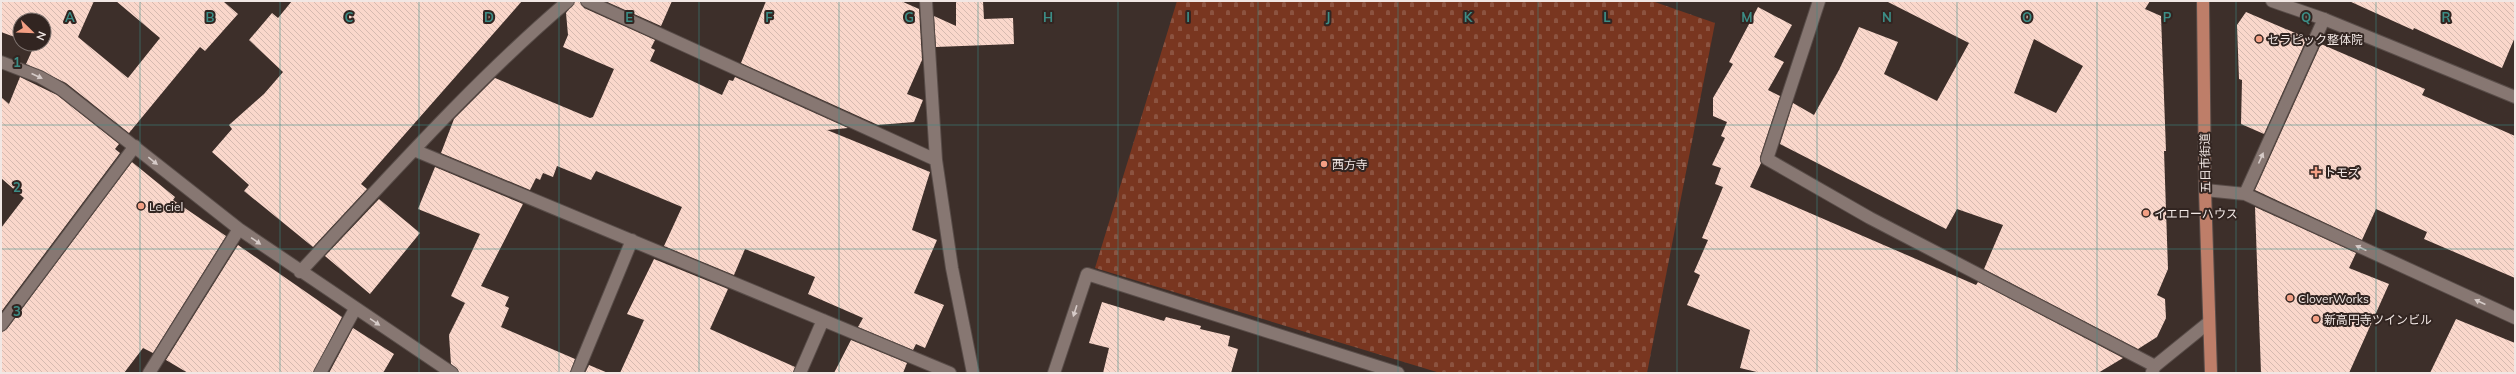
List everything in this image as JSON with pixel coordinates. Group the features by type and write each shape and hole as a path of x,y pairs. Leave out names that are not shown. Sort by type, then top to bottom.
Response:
{"main road":[{"name":"五日市街道","path":"2203,1 2205,190 2210,373"}],"street":[{"path":"300,272 414,150 541,25 568,1"},
{"path":"587,1 936,160"},
{"path":"926,1 936,160 952,268 973,373"},
{"path":"1819,1 1767,159 1870,218 2154,369 2208,323"},
{"path":"2272,1 2324,19 2515,97"},
{"path":"2245,194 2324,19"},
{"path":"1,62 40,76 61,90 135,146 239,229 300,272 452,373"},
{"path":"1,325 135,146"},
{"path":"414,150 950,373"},
{"path":"2205,190 2245,194 2515,318"},
{"path":"149,373 239,229"},
{"path":"578,373 632,240"},
{"path":"1054,373 1087,274 1398,373"},
{"path":"320,373 356,309"},
{"path":"800,373 823,320"}],"green space":[{"name":"西方寺","path":"1177,1 1652,1 1715,23 1647,373 1440,373 1095,268"}],"building":[{"path":"1,1 94,1 78,37 128,78 160,38 116,1 223,1 238,14 205,51 200,47 129,133 66,83 26,64 31,52 52,52 52,12 12,12 12,36 1,32"},
{"path":"292,1 522,1 361,184 367,189 313,247 244,191 249,185 212,152 232,129 229,125 264,94 283,72 249,40 272,13 278,18"},
{"path":"575,1 580,1 584,8 655,40 651,48 655,50 650,61 722,95 729,80 733,81 735,77 848,128 827,130 930,172 912,230 937,240 914,293 944,305 925,348 916,344 913,350 858,327 863,318 808,294 815,277 745,249 734,275 664,246 682,207 596,171 591,180 557,166 553,177 543,173 540,180 536,178 530,190 441,153 454,119 495,78 590,118 593,117 614,69 563,47 568,35 566,13"},
{"path":"605,1 672,1 661,26"},
{"path":"766,1 901,1 919,9 922,60 907,94 923,100 914,122 878,125 741,63"},
{"path":"956,1 983,1 984,19 1013,18 1014,44 936,47 934,16 956,26"},
{"path":"1886,1 2150,1 2145,9 2161,16 2166,151 2164,151 2168,269 2157,295 2165,299 2166,318 2157,337 2138,349 1984,269 2003,225 1957,209 1946,229 1780,144 1793,103 1814,115 1839,70 1859,27 1898,42 1884,74 1937,101 1969,43","holes":["2034,39 2083,66 2056,113 2014,93"]},
{"path":"2349,1 2515,1 2515,37 2502,68 2414,28 2413,30"},
{"path":"1758,7 1792,25 1774,57 1784,62 1768,90 1780,96 1760,157 1761,163 1750,187 1976,285 1978,282 2123,358 2098,373 1761,373 1740,368 1750,330 1687,305 1700,275 1694,272 1708,240 1702,238 1723,187 1715,184 1721,168 1712,165 1725,138 1721,136 1727,122 1713,116 1713,98 1733,64 1729,62"},
{"path":"2246,12 2307,38 2264,134 2241,124 2242,80 2239,79 2237,25"},
{"path":"2321,44 2425,89 2422,95 2515,136 2515,278 2424,239 2427,232 2376,209 2362,240 2255,190"},
{"path":"20,77 57,95 119,144 115,149 120,153 1,312 1,228 24,198 1,178 1,97 9,104"},
{"path":"132,162 175,197 173,200 226,236 153,353 143,348 124,373 1,373 1,332 7,329"},
{"path":"435,167 523,204 481,286 509,297 505,306 509,308 501,327 575,359 570,373 459,373 451,364 449,335 465,303 451,296 480,234 418,209"},
{"path":"379,199 420,233 370,294 325,256"},
{"name":"新高円寺ツインビル","path":"2255,207 2356,253 2349,268 2389,284 2349,373 2261,373"},
{"path":"238,245 342,317 313,373 188,373 166,360"},
{"path":"654,259 728,289 710,329 795,367 793,373 620,373 644,320 627,314"},
{"path":"1102,302 1164,321 1166,317 1201,326 1200,329 1230,336 1228,346 1238,349 1231,373 1103,373 1109,348 1089,343"},
{"path":"2456,319 2515,343 2515,373 2430,373"},
{"path":"353,328 394,354 383,373 329,373"},
{"path":"851,340 907,363 903,373 834,373"},
{"path":"589,365 608,373 585,373"}],"place":[{"name":"セラピック整体院","path":"2259,39"},
{"name":"西方寺","path":"1324,164"},
{"name":"トモズ","path":"2316,172"},
{"name":"Le ciel","path":"141,206"},
{"name":"イエローハウス","path":"2146,213"},
{"name":"CloverWorks","path":"2290,298"},
{"name":"新高円寺ツインビル","path":"2316,319"}]}
